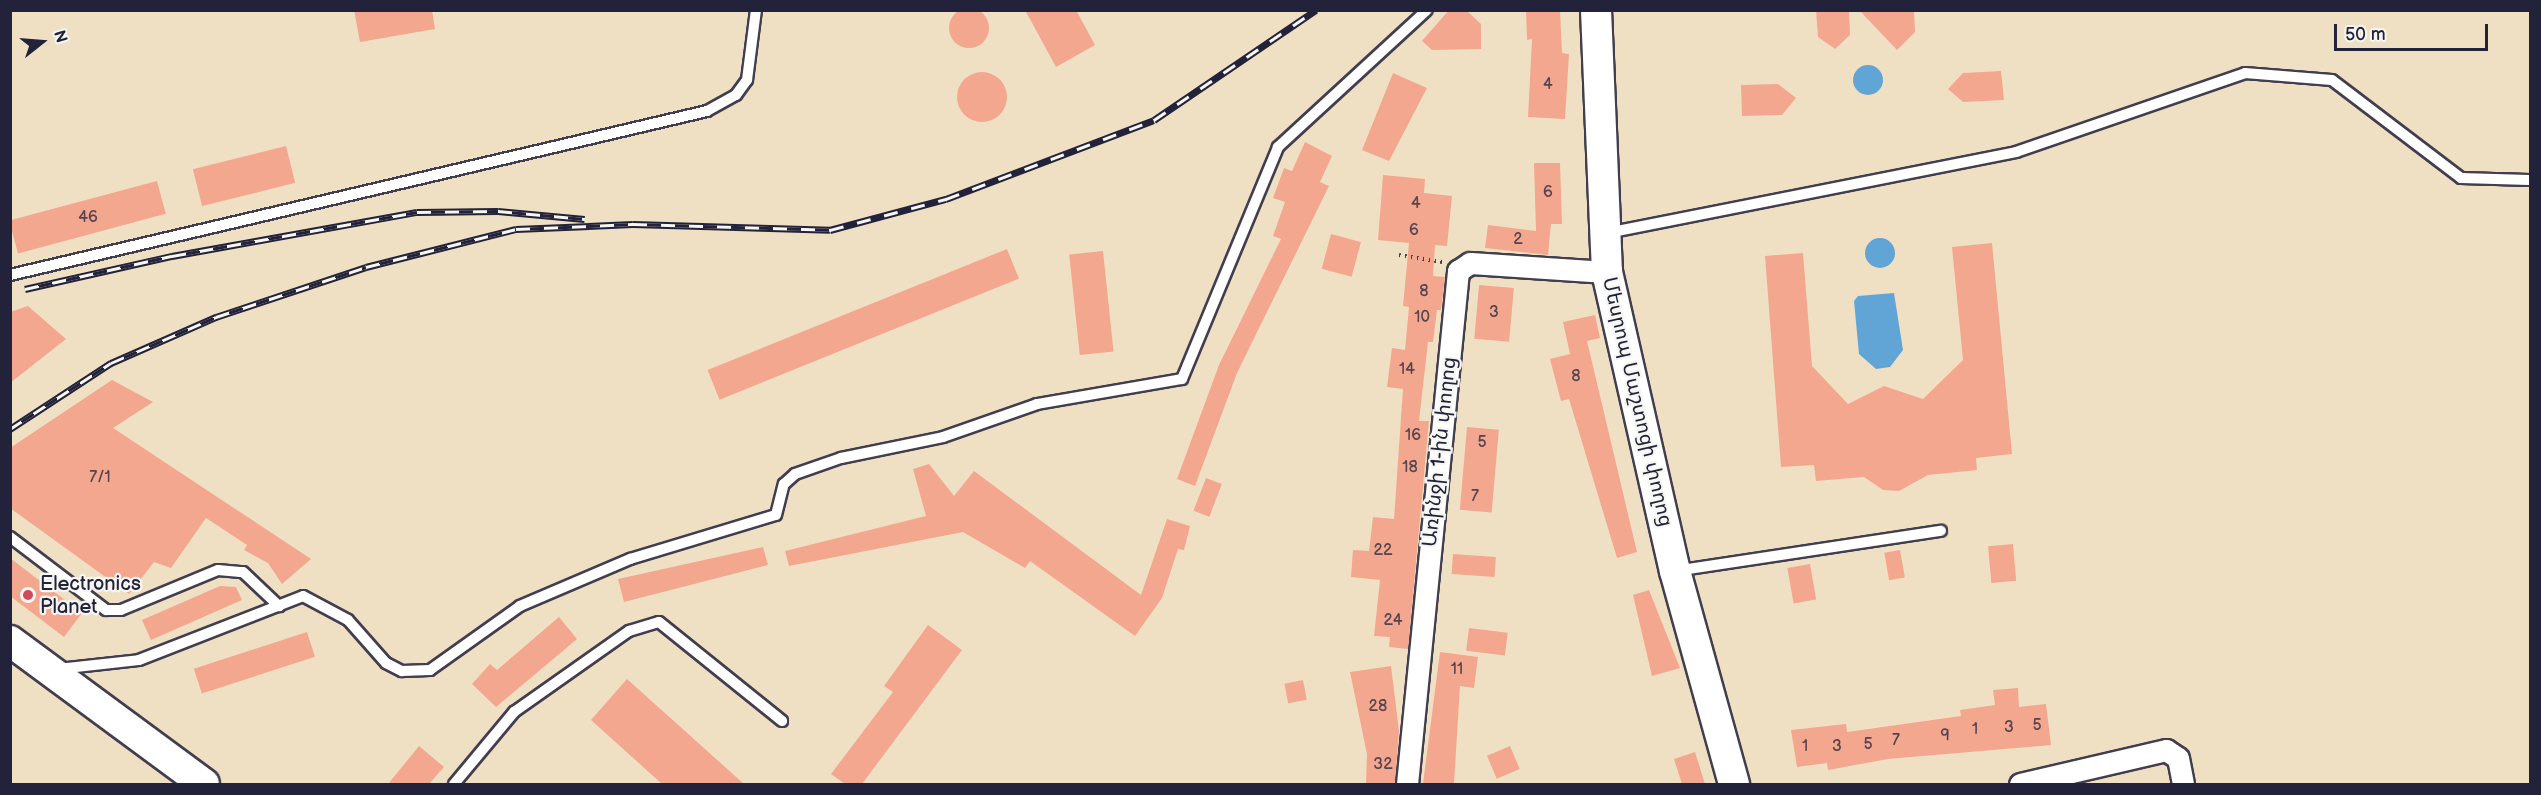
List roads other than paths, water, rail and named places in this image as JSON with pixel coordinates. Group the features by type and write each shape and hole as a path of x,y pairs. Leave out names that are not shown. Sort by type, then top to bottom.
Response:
{"street":[{"name":"Մեսրոպ Մաշտոցի փողոց","path":"1596,10 1607,272 1675,571 1734,784"},
{"name":"Առինջի 1-ին փողոց","path":"1407,784 1463,265 1607,272"},
{"path":"10,641 204,784"},
{"path":"2020,784 2159,750 2178,758 2184,784"}],"lane":[{"path":"10,275 707,111 736,95 747,80 756,10"},
{"path":"49,670 139,660 303,597 348,620 386,663 402,671 430,670 520,606 630,559 776,515 784,484 795,474 841,458 943,437 1037,404 1182,380 1278,147 1427,10"},
{"path":"1604,234 2016,152 2245,73 2332,80 2461,178 2530,180"},
{"path":"1675,571 1941,531"},
{"path":"10,537 106,610 121,610 218,570 243,572 279,606"},
{"path":"454,784 514,712 629,631 659,622 782,720"}],"water":[{"path":"1868,65 1879,69 1883,80 1879,91 1868,95 1857,91 1853,80 1857,69"},
{"path":"1880,238 1891,242 1895,253 1891,264 1880,268 1869,264 1865,253 1869,242"},
{"path":"1894,293 1903,350 1890,367 1876,369 1859,354 1854,301 1858,296"}],"railway":[{"path":"10,429 111,363 216,317 366,267 516,229 633,224 830,230 946,199 1154,120 1316,10"},
{"path":"25,289 172,256 417,212 498,211 585,219"}],"place":[{"name":"Electronics Planet","path":"28,595"}]}
